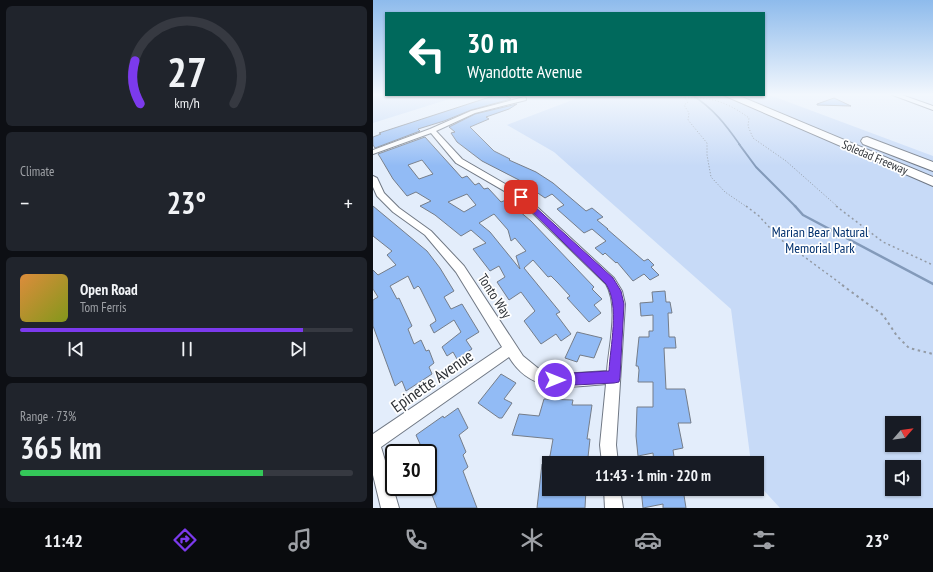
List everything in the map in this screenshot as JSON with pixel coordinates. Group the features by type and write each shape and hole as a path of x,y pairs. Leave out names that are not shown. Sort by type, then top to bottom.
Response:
{"highway":[{"name":"Soledad Freeway","path":"782,118 933,182"},
{"name":"Soledad Freeway","path":"809,118 933,167"}],"street":[{"path":"373,152 460,118"},
{"path":"432,130 459,161 521,197 610,281 616,291 619,304 608,445 609,456"},
{"name":"Tonto Way","path":"373,178 381,194 396,210 429,233 460,269 518,360 534,374 546,379 563,381 614,377"},
{"name":"Epinette Avenue","path":"373,444 511,348"},
{"path":"373,444 390,508"},
{"path":"612,496 613,508"}],"path":[{"path":"688,118 688,120 707,143 707,155 711,177 725,192 759,216 781,238 883,315 897,336 909,348 933,354"},
{"path":"749,118 748,126 753,138 786,160 837,207 883,242 933,265"}],"green space":[{"path":"373,118 390,118 373,123"},
{"name":"Marian Bear Natural Memorial Park","path":"526,118 830,118 933,156 933,508 780,508 764,491 764,456 750,456 731,309 554,152 507,125"}],"building":[{"path":"426,118 452,118 418,129 420,131 375,148 373,145 373,137 381,134 379,133"},
{"path":"468,118 489,119 470,127 494,151 510,159 509,160 536,172 553,183 586,211 592,208 603,217 597,220 644,261 648,259 654,265 651,267 659,275 650,280 644,274 633,281 617,262 616,263 605,253 603,255 595,248 606,241 592,229 584,233 557,209 564,205 552,194 545,198 519,180 482,161 457,142 451,133 455,132 449,127"},
{"path":"425,137 462,178 467,176 475,185 479,183 484,189 488,188 501,202 506,200 531,221 594,287 592,289 602,299 594,305 601,313 589,322 567,298 570,296 551,276 548,277 533,260 524,268 560,312 556,314 571,334 561,341 556,334 541,344 524,321 535,311 521,292 509,300 497,282 505,277 499,266 490,271 473,249 486,243 471,230 461,236 435,215 420,206 431,201 416,192 407,196 393,179 378,154","holes":["422,160 433,174 419,179 408,165","467,194 476,205 464,212 448,202","494,214 508,230 511,241 515,238 526,251 516,256 520,269 490,232 479,223"]},
{"path":"373,206 427,251 440,268 454,291 444,297 451,309 462,304 479,332 466,340 472,349 457,359 453,352 447,356 442,347 461,332 454,320 434,333 430,325 436,321 420,288 418,286 414,289 408,276 390,286 397,299 399,298 412,326 408,329 414,344 421,340 426,351 429,350 434,363 429,367 432,374 406,391 402,381 395,386 373,326 373,300 378,297 373,289 373,270 378,275 396,265 387,255 392,251 373,236"},
{"path":"665,291 666,302 670,302 672,313 668,313 669,337 675,337 676,348 664,348 666,389 685,389 691,423 678,423 683,448 673,450 674,456 653,456 653,453 638,456 636,436 637,407 653,407 653,382 638,382 639,370 638,366 636,366 639,337 649,337 649,331 653,331 653,315 641,316 640,303 653,302 652,292"},
{"path":"577,332 602,338 594,358 580,355 577,362 565,358"},
{"path":"501,374 516,383 504,399 512,403 502,418 499,418 478,403"},
{"path":"544,399 573,400 572,405 592,405 587,439 590,439 588,456 550,456 553,439 512,435 519,414 539,416"},
{"path":"458,408 468,428 459,435 466,452 463,455 468,467 463,471 477,508 437,508 432,496 437,496 437,444 420,444 416,435 443,416 444,418"},
{"path":"542,464 542,496 586,496 585,508 537,508"},
{"path":"642,496 684,496 686,508 663,508 663,504 643,508"}],"waterway":[{"path":"720,118 740,145"},
{"path":"739,144 756,167 795,206"},
{"path":"795,206 803,215 933,284"}],"route":[{"path":"521,197 610,281 616,291 619,304 614,377 563,381 555,380"}]}
